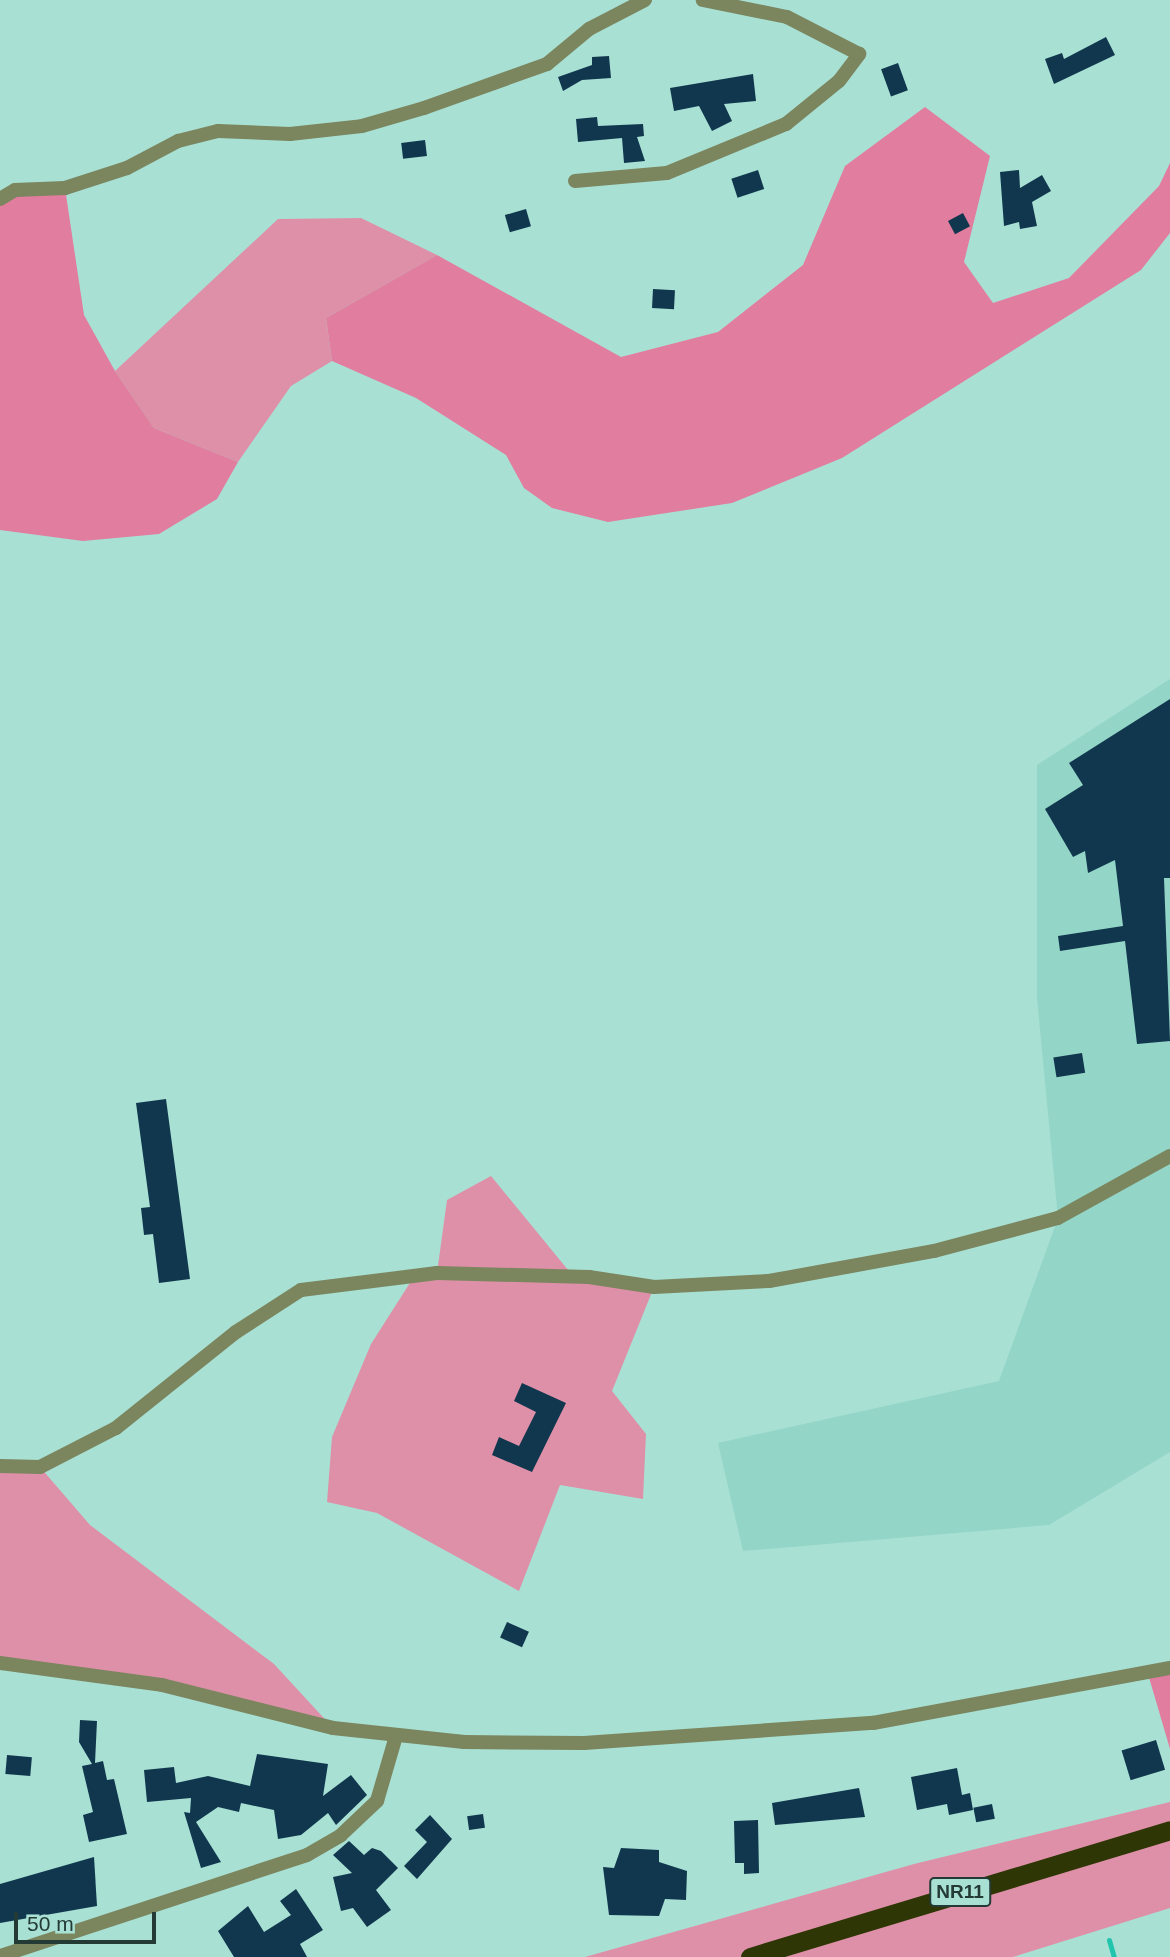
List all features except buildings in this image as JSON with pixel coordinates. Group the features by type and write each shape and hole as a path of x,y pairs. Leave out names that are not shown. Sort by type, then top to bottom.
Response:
{"highway":[{"name":"NR11","path":"750,1957 1170,1830"}],"street":[{"path":"0,199 15,190 65,188 127,168 178,141 218,131 290,134 362,127 424,108 547,64 589,29 645,0"},
{"path":"575,181 667,173 786,124 839,81 859,54 788,17 703,0"},
{"path":"0,1466 40,1467 107,1433 300,1290 437,1273 581,1277 654,1287 769,1281 934,1251 1058,1218 1170,1156"},
{"path":"0,1663 162,1685 333,1728 396,1736 583,1743 752,1736 873,1723 1170,1668"},
{"path":"0,1955 307,1855 341,1835 377,1801 396,1736"}],"shaded area":[{"path":"925,107 990,156 964,262 993,303 1069,278 1159,186 1170,163 1170,233 1141,270 842,458 732,503 608,522 552,508 524,488 506,455 416,398 332,361 326,318 437,255 621,357 718,332 803,265 845,166"},
{"path":"65,188 84,315 115,371 154,428 238,462 217,499 159,534 83,541 0,530 0,199"},
{"path":"361,218 437,255 326,318 332,361 291,386 238,462 154,428 115,371 278,219"},
{"path":"1170,679 1170,1452 1049,1525 743,1551 718,1443 999,1381 1058,1218 1037,998 1037,765"},
{"path":"491,1176 573,1276 654,1287 612,1391 646,1434 643,1499 560,1485 519,1591 377,1513 327,1502 332,1437 371,1344 415,1275 437,1273 447,1200"},
{"path":"0,1466 40,1467 90,1525 274,1664 333,1728 236,1702 0,1663"},
{"path":"1170,1668 1170,1749 1148,1674"},
{"path":"1170,1802 1170,1908 1013,1957 585,1957 914,1864"}],"waterway":[{"path":"1109,1940 1114,1957"}]}
